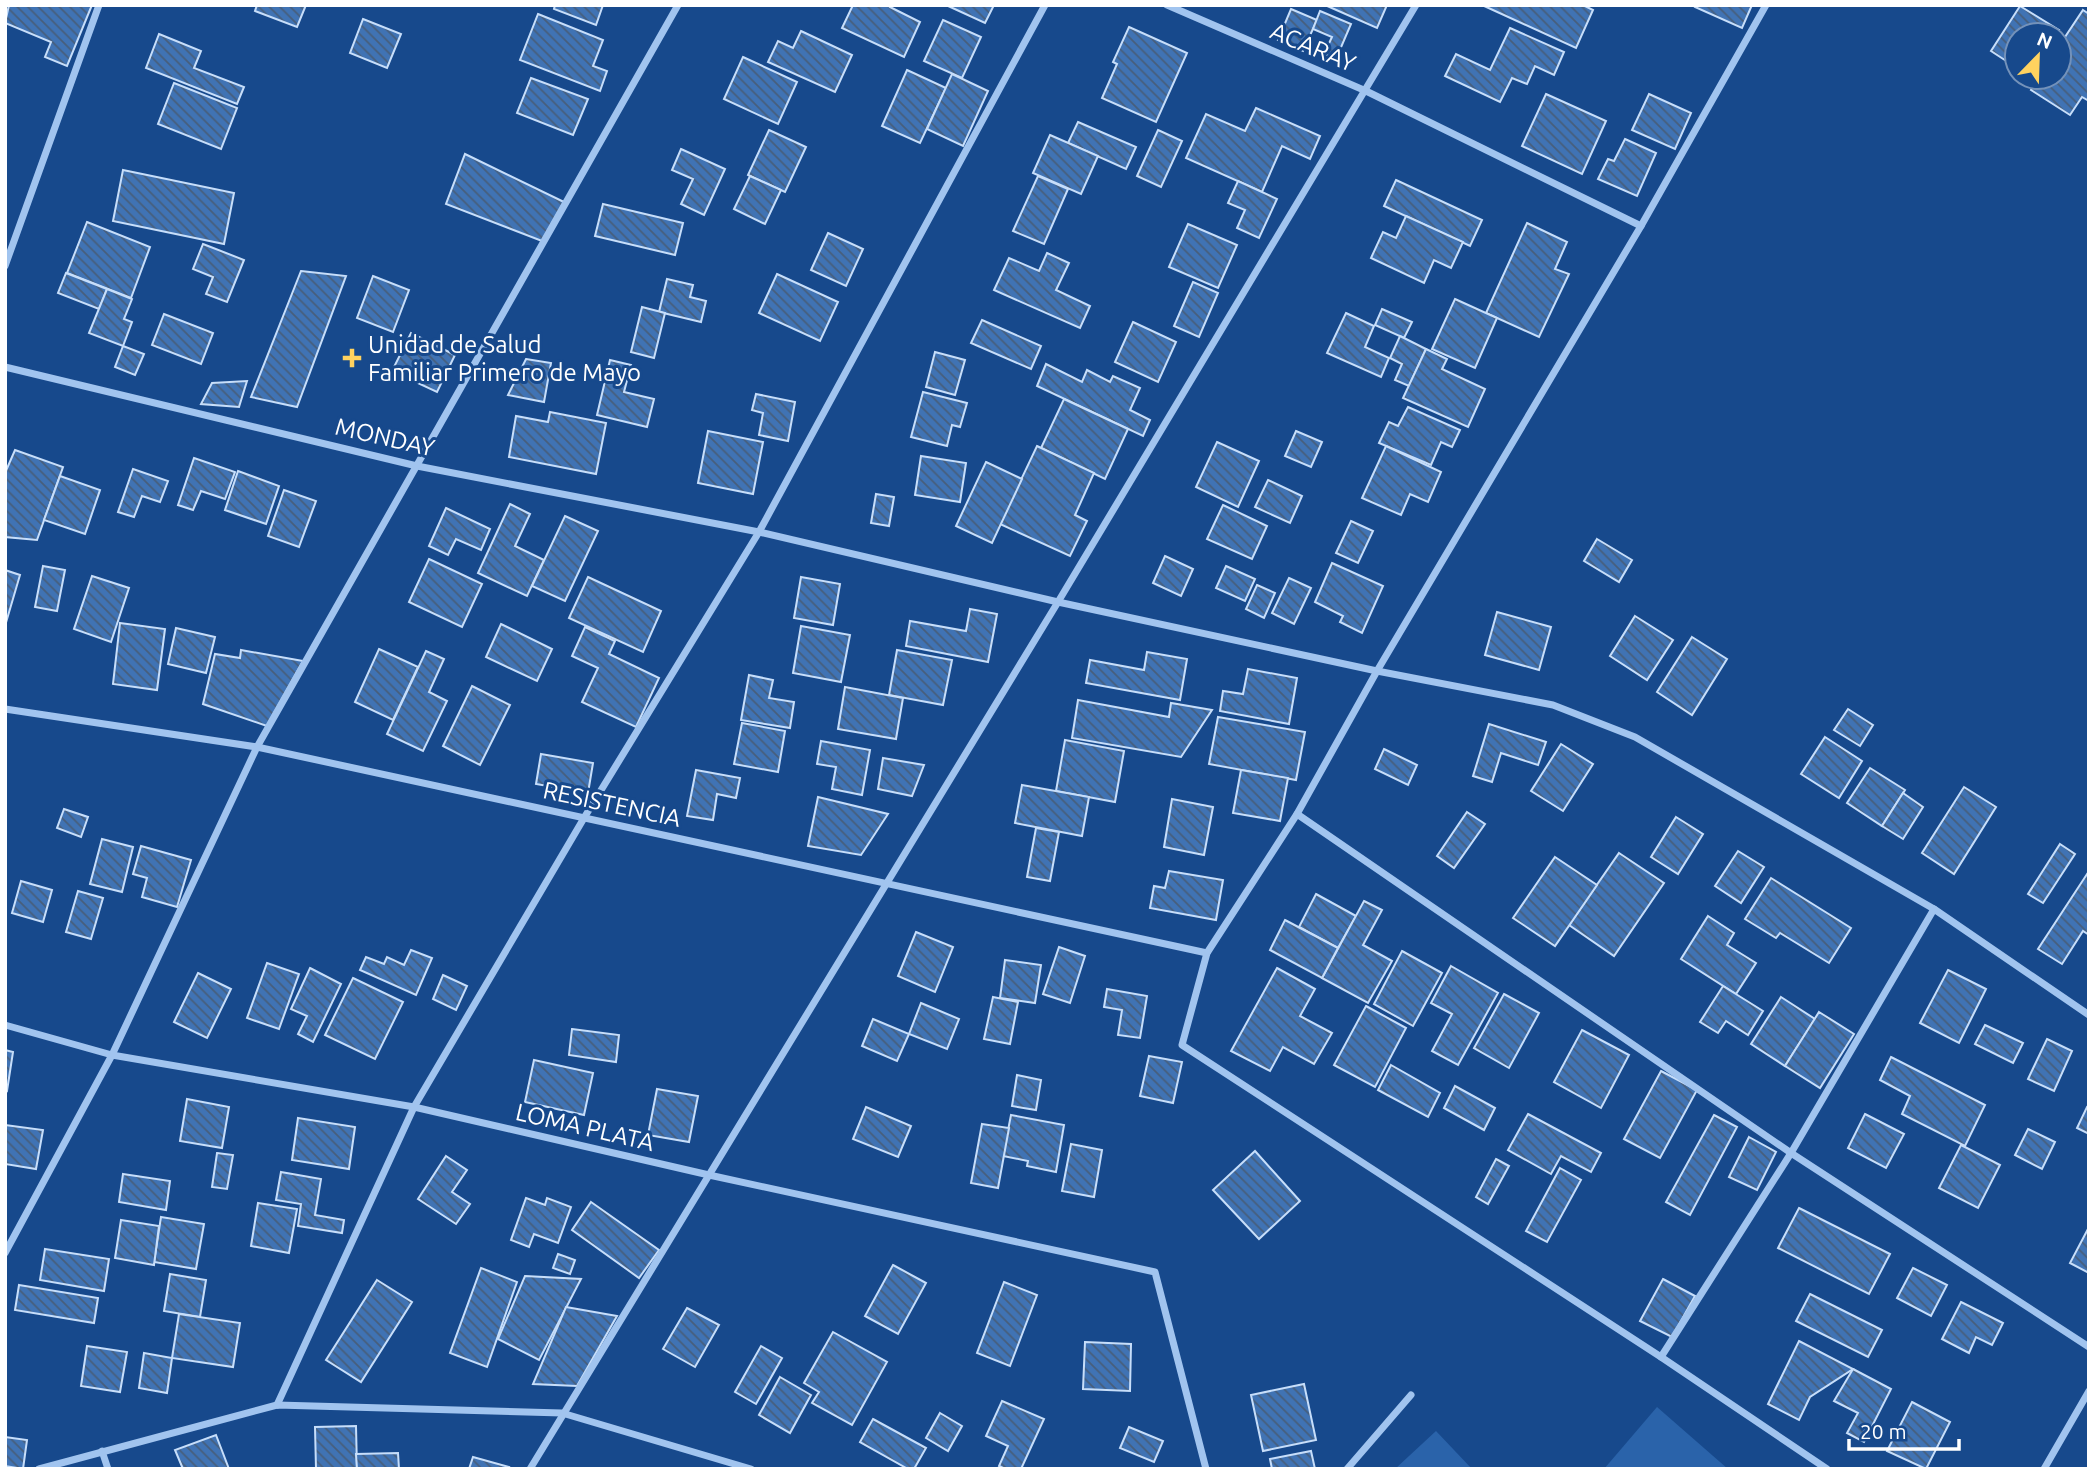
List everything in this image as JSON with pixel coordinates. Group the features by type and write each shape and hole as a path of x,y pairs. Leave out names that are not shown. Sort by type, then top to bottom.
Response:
{"street":[{"path":"5,266 99,5"},
{"path":"5,1253 112,1055 257,747 678,5"},
{"path":"277,1405 414,1107 584,818 759,532 1045,5"},
{"name":"ACARAY","path":"1167,5 1366,91 1641,226"},
{"path":"530,1469 1058,602 1416,5"},
{"path":"1766,5 1641,226 1377,671 1297,814 1207,953 1182,1045 1661,1357 1827,1469"},
{"name":"MONDAY","path":"5,367 417,466 759,532 1058,602 1377,671 1553,705 1635,737 1934,909 2089,1015"},
{"name":"RESISTENCIA","path":"5,709 257,747 1207,953"},
{"path":"1297,814 1791,1153 2089,1347"},
{"path":"1661,1357 1791,1153 1934,909"},
{"name":"LOMA PLATA","path":"5,1025 112,1055 414,1107 709,1175 1155,1272 1206,1469"},
{"path":"2044,1469 2089,1391"},
{"path":"1347,1469 1411,1395"},
{"path":"39,1469 277,1405 562,1413 751,1469"},
{"path":"102,1451 108,1469"}],"shaded area":[{"path":"1657,1407 1728,1469 1604,1469"},
{"path":"1436,1431 1472,1469 1395,1469"}],"building":[{"path":"9,5 92,5 67,66 45,57 51,42 5,23"},
{"path":"257,5 306,5 297,27 255,11"},
{"path":"555,5 603,5 596,25 554,9"},
{"path":"853,5 891,5 890,7 920,22 904,57 842,28"},
{"path":"946,5 994,5 985,23"},
{"path":"1325,5 1387,5 1377,28"},
{"path":"1482,5 1583,5 1593,10 1576,48"},
{"path":"1752,5 1742,28 1695,7"},
{"path":"2020,6 2044,21 2010,21"},
{"path":"1291,9 1317,20 1303,51 1278,40"},
{"path":"2083,10 2089,14 2089,101 2082,97 2070,115 2033,91 2073,91 2073,25"},
{"path":"1320,11 1351,24 1336,59 1324,54 1332,37 1313,29"},
{"path":"538,14 603,40 593,66 607,71 600,91 520,60"},
{"path":"363,19 401,34 387,68 350,53"},
{"path":"943,20 981,37 962,78 924,61"},
{"path":"1129,27 1187,53 1156,122 1102,98 1117,64 1113,62"},
{"path":"1510,28 1564,52 1554,75 1535,66 1527,84 1512,78 1500,102 1445,76 1456,54 1490,70"},
{"path":"801,31 852,55 835,92 768,62 778,41 793,48"},
{"path":"2003,32 2003,59 1991,51"},
{"path":"159,34 201,51 194,68 244,87 237,104 146,68"},
{"path":"743,57 797,82 778,124 724,99"},
{"path":"907,70 946,88 920,143 882,126"},
{"path":"952,74 988,91 963,146 927,129"},
{"path":"531,78 588,99 573,135 517,113"},
{"path":"174,83 237,108 221,149 158,124"},
{"path":"1546,94 1606,121 1582,174 1522,146"},
{"path":"1649,94 1691,113 1675,149 1632,130"},
{"path":"1256,108 1320,136 1310,159 1282,146 1262,192 1186,158 1206,114 1245,131"},
{"path":"1078,122 1136,147 1126,169 1068,143"},
{"path":"769,130 806,147 785,192 748,175"},
{"path":"1158,130 1182,141 1161,187 1137,176"},
{"path":"1050,135 1098,156 1081,194 1033,173"},
{"path":"1625,139 1656,153 1637,196 1598,179 1608,159 1614,161"},
{"path":"681,149 725,169 704,215 681,204 693,179 672,170"},
{"path":"465,154 564,202 542,241 446,204"},
{"path":"123,170 234,193 224,244 113,221"},
{"path":"750,176 781,190 765,224 734,209"},
{"path":"1038,176 1068,189 1044,244 1013,231"},
{"path":"1396,180 1482,220 1470,246 1384,206"},
{"path":"1238,181 1277,199 1259,238 1237,228 1245,210 1228,203"},
{"path":"603,204 683,223 675,255 595,236"},
{"path":"1406,216 1463,242 1451,268 1434,260 1424,283 1371,258 1383,232 1396,238"},
{"path":"87,222 150,247 131,298 67,273"},
{"path":"1527,223 1567,242 1555,269 1569,274 1539,337 1486,313"},
{"path":"1188,224 1237,245 1218,288 1169,267"},
{"path":"828,233 863,249 846,286 811,270"},
{"path":"203,244 244,260 227,302 206,294 213,277 193,269"},
{"path":"1047,253 1069,263 1056,290 1090,306 1080,328 994,290 1009,258 1039,271"},
{"path":"301,271 346,276 297,407 251,397"},
{"path":"66,273 107,289 99,309 58,293"},
{"path":"777,274 838,302 820,341 759,313"},
{"path":"373,276 409,290 393,332 357,318"},
{"path":"667,279 693,285 690,297 706,301 701,322 659,312"},
{"path":"1193,282 1218,293 1199,337 1174,326"},
{"path":"107,289 132,299 124,319 132,322 123,346 89,333"},
{"path":"1455,299 1497,318 1475,368 1432,349"},
{"path":"642,307 665,313 654,358 631,352"},
{"path":"1382,309 1412,322 1404,338 1375,325"},
{"path":"1346,313 1374,326 1365,347 1389,358 1381,377 1327,353"},
{"path":"164,314 213,333 201,364 152,345"},
{"path":"982,320 1041,346 1031,369 971,343"},
{"path":"1133,322 1176,342 1158,382 1115,362"},
{"path":"411,333 455,355 437,392 392,371"},
{"path":"1400,336 1426,349 1409,386 1395,380 1402,364 1390,358"},
{"path":"123,346 144,354 135,375 115,367"},
{"path":"1426,349 1447,359 1442,369 1485,389 1468,427 1403,398"},
{"path":"935,352 965,360 955,395 926,387"},
{"path":"526,359 551,363 544,402 508,395"},
{"path":"610,360 631,365 624,392 654,399 647,427 597,415"},
{"path":"1046,364 1082,382 1087,370 1110,382 1113,376 1140,388 1130,410 1150,420 1143,436 1037,386"},
{"path":"247,381 239,407 201,404 212,383"},
{"path":"923,392 967,403 960,427 952,425 947,446 911,437"},
{"path":"756,394 795,402 788,441 759,435 763,413 752,410"},
{"path":"1064,399 1128,429 1105,479 1041,448"},
{"path":"1408,407 1460,430 1452,447 1441,442 1431,465 1379,443 1389,422 1398,426"},
{"path":"550,412 606,423 596,474 509,457 516,416 548,422"},
{"path":"708,431 763,442 753,494 698,483"},
{"path":"1296,431 1322,442 1311,467 1285,456"},
{"path":"1217,442 1259,461 1238,507 1196,487"},
{"path":"1037,446 1094,473 1075,515 1087,521 1070,556 1000,524"},
{"path":"1386,446 1441,472 1428,502 1410,494 1401,515 1362,498"},
{"path":"15,450 63,467 37,540 5,537 5,473"},
{"path":"921,456 966,463 960,502 915,495"},
{"path":"194,458 235,472 225,499 201,491 193,510 178,505"},
{"path":"986,462 1022,479 992,543 956,526"},
{"path":"133,469 168,481 160,502 142,496 134,517 118,512"},
{"path":"238,471 279,486 266,524 225,510"},
{"path":"60,476 100,490 85,534 44,520"},
{"path":"1268,480 1302,496 1290,523 1255,507"},
{"path":"284,490 316,501 299,547 268,536"},
{"path":"876,494 894,497 889,526 871,523"},
{"path":"510,504 530,514 515,546 544,560 527,596 478,573"},
{"path":"1223,505 1267,526 1252,559 1207,539"},
{"path":"446,508 490,529 481,550 456,539 448,555 429,546"},
{"path":"565,516 598,531 565,601 532,586"},
{"path":"1351,521 1373,531 1358,563 1336,553"},
{"path":"1597,539 1632,560 1619,582 1584,561"},
{"path":"1165,556 1193,569 1181,596 1153,583"},
{"path":"429,559 482,584 462,627 409,602"},
{"path":"1332,563 1383,586 1362,633 1340,622 1343,616 1315,602"},
{"path":"43,566 65,570 57,611 35,607"},
{"path":"1226,566 1255,579 1245,601 1216,588"},
{"path":"5,570 20,575 5,626"},
{"path":"92,576 129,588 111,642 74,629"},
{"path":"588,577 661,611 643,652 569,618"},
{"path":"801,577 840,584 833,625 794,618"},
{"path":"1289,578 1311,588 1294,624 1272,613"},
{"path":"1257,585 1275,593 1264,618 1246,609"},
{"path":"970,609 997,614 988,662 906,646 910,621 966,631"},
{"path":"1497,612 1551,627 1539,670 1485,655"},
{"path":"1635,616 1673,640 1647,680 1610,656"},
{"path":"120,623 165,629 157,690 113,684"},
{"path":"501,624 552,649 537,681 486,657"},
{"path":"801,626 850,635 841,682 793,673"},
{"path":"585,627 615,641 609,654 659,678 636,727 582,702 598,668 572,656"},
{"path":"176,628 215,637 206,673 168,664"},
{"path":"1692,637 1727,659 1692,715 1657,692"},
{"path":"379,649 418,667 393,720 355,702"},
{"path":"241,650 303,661 267,726 203,704 215,654 240,658"},
{"path":"897,650 952,660 943,705 889,695"},
{"path":"426,651 444,659 429,692 447,701 423,751 387,734"},
{"path":"1147,652 1187,659 1180,700 1086,683 1090,660 1144,670"},
{"path":"1248,669 1297,678 1289,724 1220,711 1223,691 1243,694"},
{"path":"749,675 773,680 769,698 794,702 790,728 741,720"},
{"path":"472,686 510,705 480,765 443,746"},
{"path":"845,687 903,698 896,739 838,729"},
{"path":"1078,700 1169,717 1171,703 1212,710 1181,757 1072,738"},
{"path":"1848,709 1873,725 1860,746 1834,730"},
{"path":"1218,717 1305,732 1296,780 1209,764"},
{"path":"742,723 785,731 778,772 734,764"},
{"path":"1489,724 1546,742 1538,765 1501,753 1492,782 1473,776"},
{"path":"1825,737 1862,761 1839,798 1801,774"},
{"path":"1065,740 1124,751 1115,802 1056,791"},
{"path":"821,741 870,750 862,795 832,789 836,767 817,764"},
{"path":"1561,744 1593,764 1563,811 1531,791"},
{"path":"1384,749 1417,765 1408,785 1375,769"},
{"path":"541,754 593,763 588,793 536,784"},
{"path":"883,758 924,765 912,796 878,789"},
{"path":"1870,768 1905,790 1882,826 1847,803"},
{"path":"696,770 740,778 736,798 717,794 713,820 687,816"},
{"path":"1241,770 1288,778 1280,821 1233,813"},
{"path":"1022,785 1089,797 1082,836 1015,823"},
{"path":"1964,787 1996,807 1954,874 1922,853"},
{"path":"1903,793 1923,807 1903,839 1882,826"},
{"path":"818,797 888,814 861,855 808,846"},
{"path":"1172,799 1213,807 1204,855 1164,847"},
{"path":"64,809 88,817 81,837 57,828"},
{"path":"1467,812 1485,824 1454,868 1437,856"},
{"path":"1676,817 1703,834 1678,874 1651,857"},
{"path":"1036,828 1059,832 1050,881 1027,877"},
{"path":"102,839 133,847 122,892 90,884"},
{"path":"2060,844 2075,854 2043,903 2028,894"},
{"path":"141,846 191,860 177,907 142,897 147,878 133,874"},
{"path":"1738,851 1764,867 1741,903 1715,886"},
{"path":"1619,853 1664,883 1614,956 1569,925"},
{"path":"1555,857 1597,885 1555,946 1513,918"},
{"path":"1169,871 1223,880 1216,920 1150,908 1154,886 1165,888"},
{"path":"2089,871 2089,935 2083,931 2062,964 2038,949"},
{"path":"1771,878 1851,928 1829,963 1780,933 1776,938 1745,919"},
{"path":"21,881 52,890 43,922 12,913"},
{"path":"78,891 103,898 91,939 66,932"},
{"path":"1316,894 1356,916 1338,948 1299,927"},
{"path":"1364,901 1382,910 1363,945 1392,961 1368,1003 1322,978"},
{"path":"1708,916 1734,933 1727,945 1756,963 1736,994 1681,959"},
{"path":"1285,920 1338,948 1322,978 1270,950"},
{"path":"916,932 953,947 935,992 898,976"},
{"path":"1059,947 1085,956 1070,1003 1043,994"},
{"path":"411,950 432,958 416,995 360,970 366,957 384,964 387,957 404,965"},
{"path":"1402,951 1442,973 1413,1026 1374,1004"},
{"path":"1005,960 1041,965 1035,1003 1000,998"},
{"path":"267,963 299,974 279,1029 247,1018"},
{"path":"1451,966 1498,993 1458,1065 1432,1051 1452,1014 1431,1003"},
{"path":"310,968 341,984 313,1042 298,1034 307,1016 291,1009"},
{"path":"1277,968 1315,989 1300,1016 1332,1033 1314,1064 1283,1047 1270,1071 1231,1051"},
{"path":"1948,970 1986,989 1959,1043 1920,1023"},
{"path":"198,973 231,989 207,1038 174,1022"},
{"path":"443,975 467,986 456,1010 433,999"},
{"path":"353,978 403,1002 375,1059 325,1035"},
{"path":"1723,986 1763,1011 1748,1035 1726,1021 1718,1033 1700,1022"},
{"path":"1107,989 1147,996 1140,1038 1118,1035 1122,1010 1104,1007"},
{"path":"1504,994 1539,1013 1509,1068 1474,1048"},
{"path":"993,997 1018,1002 1010,1044 984,1039"},
{"path":"1781,997 1815,1019 1785,1066 1751,1044"},
{"path":"921,1003 959,1019 947,1049 909,1034"},
{"path":"1366,1006 1406,1028 1375,1087 1334,1065"},
{"path":"1819,1012 1854,1034 1820,1088 1785,1066"},
{"path":"873,1019 909,1034 897,1061 862,1046"},
{"path":"1985,1025 2023,1043 2013,1063 1975,1044"},
{"path":"572,1029 619,1035 616,1062 569,1055"},
{"path":"1582,1030 1629,1055 1601,1108 1554,1082"},
{"path":"2047,1039 2072,1051 2054,1091 2028,1079"},
{"path":"5,1050 13,1052 7,1091 5,1090"},
{"path":"1149,1056 1182,1062 1173,1103 1140,1096"},
{"path":"1891,1057 1985,1105 1965,1146 1902,1114 1910,1096 1880,1080"},
{"path":"534,1060 593,1073 584,1115 525,1102"},
{"path":"1391,1065 1440,1093 1428,1117 1378,1090"},
{"path":"1661,1071 1697,1090 1660,1158 1624,1139"},
{"path":"1017,1075 1041,1080 1036,1110 1012,1106"},
{"path":"1455,1086 1495,1108 1484,1130 1444,1108"},
{"path":"657,1089 698,1096 689,1142 648,1135"},
{"path":"187,1099 229,1107 222,1148 180,1141"},
{"path":"866,1107 911,1126 898,1157 853,1139"},
{"path":"2087,1107 2089,1108 2089,1134 2077,1128"},
{"path":"1528,1114 1601,1153 1591,1172 1561,1156 1551,1174 1508,1150"},
{"path":"1865,1114 1904,1134 1886,1168 1848,1148"},
{"path":"1011,1115 1064,1125 1056,1172 1027,1166 1028,1161 1003,1156"},
{"path":"1714,1115 1737,1127 1690,1215 1666,1202"},
{"path":"298,1118 355,1127 349,1169 292,1160"},
{"path":"982,1124 1009,1128 998,1188 971,1183"},
{"path":"5,1125 43,1130 36,1169 5,1164"},
{"path":"2028,1129 2055,1142 2042,1169 2015,1155"},
{"path":"1749,1137 1776,1152 1757,1190 1729,1177"},
{"path":"1071,1144 1102,1150 1094,1197 1062,1191"},
{"path":"1961,1145 2000,1165 1978,1208 1939,1188"},
{"path":"1255,1151 1300,1201 1259,1239 1213,1190"},
{"path":"217,1153 233,1155 227,1189 212,1187"},
{"path":"446,1156 467,1170 452,1192 470,1204 456,1224 418,1199"},
{"path":"1496,1159 1509,1166 1488,1204 1476,1197"},
{"path":"1560,1168 1581,1180 1547,1242 1526,1231"},
{"path":"281,1172 321,1179 315,1215 344,1220 342,1233 298,1226 301,1204 276,1200"},
{"path":"123,1174 170,1181 166,1210 119,1202"},
{"path":"526,1198 545,1205 547,1198 571,1207 558,1243 534,1234 529,1247 511,1240"},
{"path":"591,1202 659,1250 639,1278 572,1230"},
{"path":"258,1203 297,1209 289,1253 251,1246"},
{"path":"1799,1208 1890,1254 1869,1294 1778,1248"},
{"path":"161,1217 204,1224 196,1269 154,1262"},
{"path":"121,1220 159,1226 154,1265 115,1258"},
{"path":"2089,1227 2089,1273 2070,1263"},
{"path":"45,1249 109,1259 104,1291 40,1280"},
{"path":"558,1254 575,1260 570,1274 553,1268"},
{"path":"893,1265 926,1283 898,1334 865,1316"},
{"path":"481,1268 517,1282 487,1367 450,1353"},
{"path":"1913,1268 1947,1285 1931,1316 1897,1298"},
{"path":"170,1274 206,1280 200,1317 164,1311"},
{"path":"525,1276 581,1279 539,1360 498,1339"},
{"path":"1663,1279 1695,1296 1672,1337 1640,1321"},
{"path":"377,1280 412,1302 361,1382 326,1360"},
{"path":"1004,1282 1037,1295 1010,1366 977,1353"},
{"path":"19,1285 98,1298 94,1323 15,1310"},
{"path":"1810,1294 1882,1330 1868,1357 1796,1321"},
{"path":"1961,1302 2003,1323 1992,1345 1976,1337 1969,1353 1942,1339"},
{"path":"566,1307 617,1316 577,1386 533,1384"},
{"path":"687,1308 719,1325 695,1367 663,1349"},
{"path":"179,1314 240,1323 233,1367 172,1358"},
{"path":"833,1332 887,1362 852,1425 812,1403 819,1392 804,1383"},
{"path":"1799,1341 1853,1369 1810,1397 1799,1420 1768,1404"},
{"path":"1085,1342 1131,1344 1130,1391 1083,1389"},
{"path":"87,1346 127,1352 120,1392 81,1386"},
{"path":"761,1346 782,1358 756,1404 735,1392"},
{"path":"144,1353 172,1358 167,1393 139,1388"},
{"path":"1853,1369 1891,1389 1864,1442 1847,1433 1858,1413 1834,1401"},
{"path":"780,1377 811,1395 790,1433 759,1415"},
{"path":"1304,1384 1316,1440 1263,1451 1251,1395"},
{"path":"1002,1401 1044,1419 1021,1469 1005,1469 999,1466 1008,1446 986,1436"},
{"path":"1912,1402 1950,1422 1926,1469 1887,1451"},
{"path":"940,1413 962,1426 948,1451 926,1438"},
{"path":"873,1419 926,1448 914,1469 908,1469 860,1442"},
{"path":"356,1426 357,1469 316,1469 315,1427"},
{"path":"1129,1427 1163,1441 1154,1462 1120,1448"},
{"path":"216,1435 229,1469 183,1469 175,1450"},
{"path":"5,1437 27,1440 23,1469 5,1466"},
{"path":"1311,1451 1315,1469 1272,1469 1270,1459"},
{"path":"398,1453 399,1469 357,1469 356,1454"},
{"path":"473,1457 509,1467 469,1469"}],"place":[{"name":"Unidad de Salud Familiar Primero de Mayo","path":"352,358"}]}
